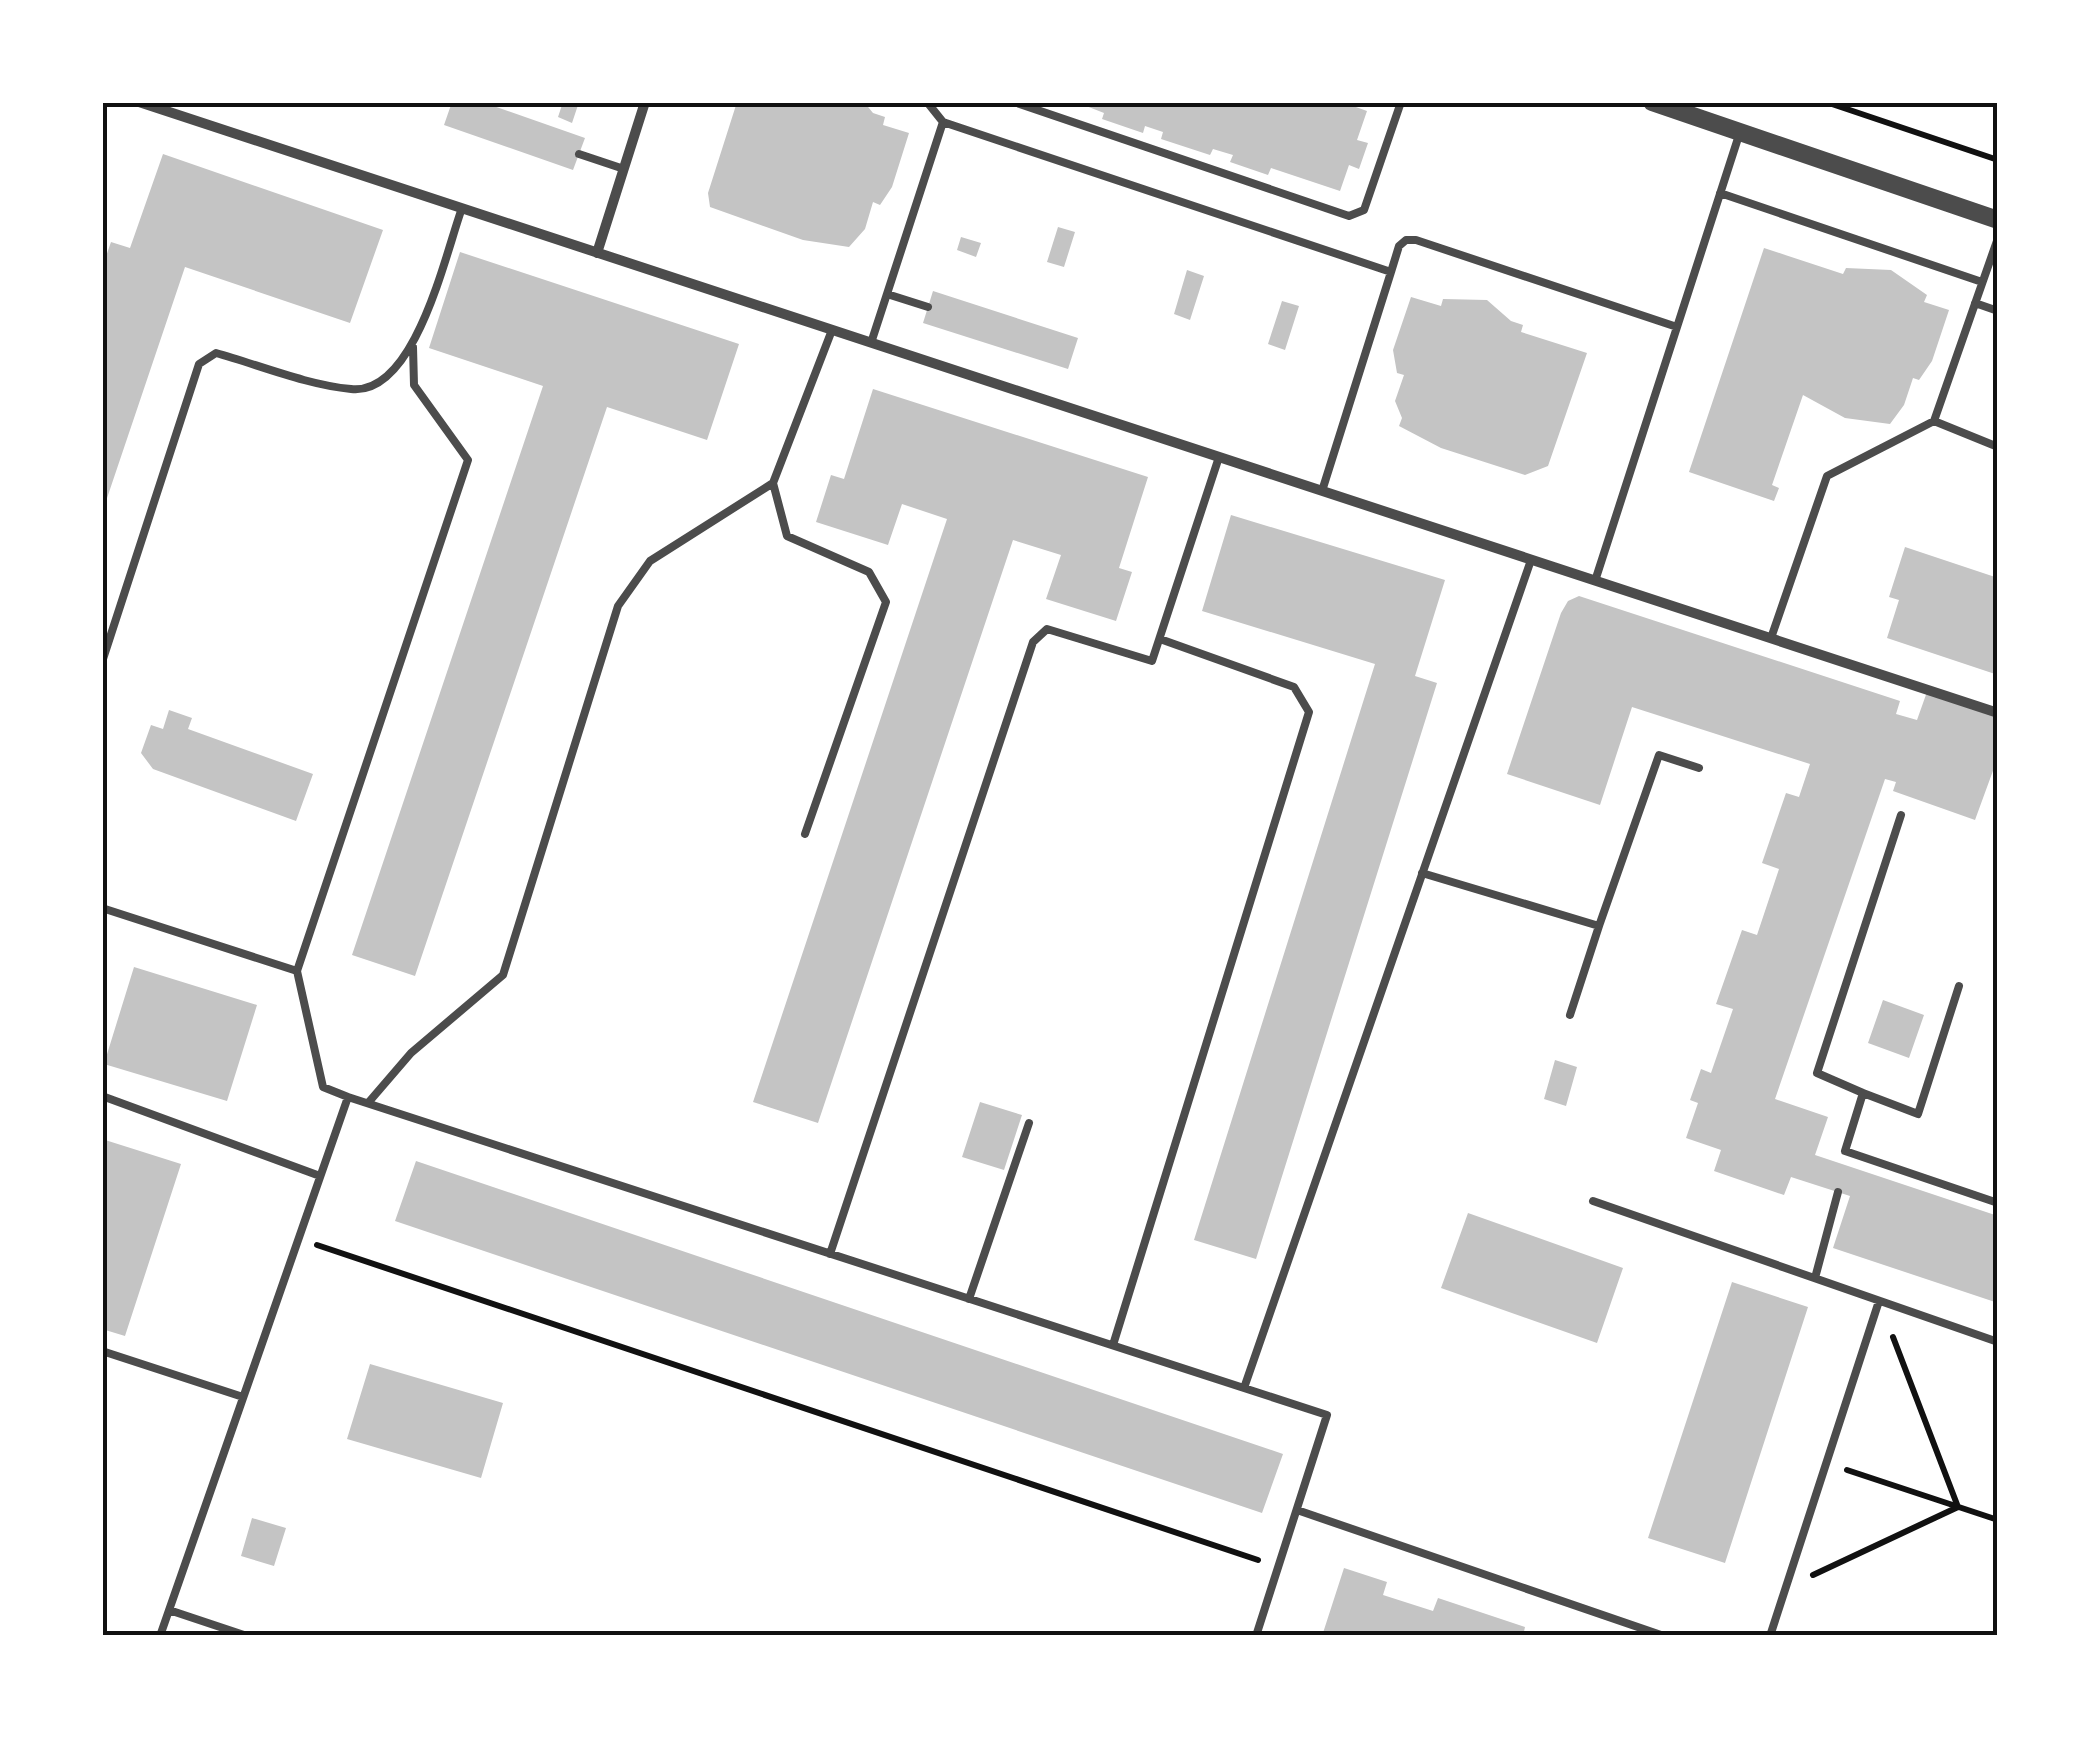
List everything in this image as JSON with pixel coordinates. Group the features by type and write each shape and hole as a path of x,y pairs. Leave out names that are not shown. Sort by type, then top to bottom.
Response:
{"street":[{"path":"139,102 1998,713"},
{"path":"597,253 645,102"},
{"path":"1652,102 1998,220"}],"lane":[{"path":"927,102 943,122 1391,272"},
{"path":"1014,102 1349,216 1364,210 1400,102"},
{"path":"871,343 943,122"},
{"path":"1595,581 1740,132"},
{"path":"579,154 624,169"},
{"path":"1720,192 1982,282"},
{"path":"462,208 413,347 414,385 468,460 297,971 322,1087 1328,1415 1256,1636"},
{"path":"1771,638 1828,476 1934,421 1998,238"},
{"path":"1322,491 1399,246 1416,240 1677,327"},
{"path":"887,294 928,307"},
{"path":"1975,303 1998,311"},
{"path":"368,1103 411,1053 502,975 618,606 650,561 772,483 832,330"},
{"path":"102,662 199,364 216,353 354,390 384,380 413,347"},
{"path":"1934,421 1998,447"},
{"path":"830,1254 1034,642 1047,628 1152,660 1219,457"},
{"path":"772,483 787,536 869,572 886,602 805,834"},
{"path":"1244,1388 1531,560"},
{"path":"1113,1345 1310,712 1294,688 1160,639"},
{"path":"1570,1015 1659,755 1699,768"},
{"path":"1901,815 1816,1073 1918,1114 1958,986"},
{"path":"1422,873 1599,926"},
{"path":"102,908 297,971"},
{"path":"1847,1166 1845,1152 1863,1092"},
{"path":"102,1096 320,1176"},
{"path":"160,1636 348,1097"},
{"path":"969,1299 1029,1123"},
{"path":"1845,1152 1998,1203"},
{"path":"1815,1278 1838,1192"},
{"path":"1593,1200 1998,1342"},
{"path":"1770,1636 1880,1301"},
{"path":"102,1351 243,1397"},
{"path":"1297,1510 1664,1636"},
{"path":"168,1610 247,1636"}],"path":[{"path":"1826,102 1998,160"},
{"path":"298,1239 1278,1566"},
{"path":"1880,1301 1958,1507"},
{"path":"1826,1463 1998,1520"},
{"path":"1785,1589 1958,1507"}],"building":[{"path":"452,102 482,102 585,138 573,170 444,125"},
{"path":"563,102 579,102 572,123 558,117"},
{"path":"737,102 864,102 873,113 885,117 883,125 909,133 892,187 880,205 873,202 865,229 849,247 803,240 710,207 708,193"},
{"path":"1076,102 1342,102 1367,111 1357,140 1368,143 1359,169 1349,165 1340,191 1271,168 1268,175 1230,162 1233,155 1213,149 1210,155 1161,139 1163,132 1145,126 1143,133 1102,119 1104,113"},
{"path":"163,154 383,230 350,323 185,267 102,513 102,268 111,242 130,248"},
{"path":"1058,227 1075,232 1064,267 1047,262"},
{"path":"961,237 981,243 976,257 957,250"},
{"path":"1764,248 1843,274 1846,268 1891,270 1927,295 1924,302 1949,310 1932,361 1919,380 1913,378 1904,405 1890,424 1845,418 1803,395 1772,485 1779,488 1774,501 1689,472"},
{"path":"460,252 739,344 707,440 607,407 415,976 352,955 543,386 429,348"},
{"path":"1187,270 1204,276 1190,320 1174,314"},
{"path":"933,291 1078,338 1068,369 923,323"},
{"path":"1411,297 1441,306 1443,299 1487,300 1511,321 1523,325 1521,332 1587,353 1548,466 1525,475 1441,448 1399,426 1402,418 1395,401 1404,375 1397,373 1393,350"},
{"path":"1282,301 1299,306 1285,350 1268,344"},
{"path":"873,389 1148,477 1119,568 1132,572 1116,621 1046,599 1061,555 1013,540 818,1123 753,1102 947,519 902,504 888,545 816,522 831,475 844,479"},
{"path":"1231,515 1445,580 1415,676 1437,683 1256,1259 1194,1240 1375,664 1202,611"},
{"path":"1905,547 1998,578 1998,675 1887,638 1899,600 1889,597"},
{"path":"1579,596 1900,701 1896,714 1917,720 1928,689 1998,713 1998,757 1975,820 1893,791 1896,782 1885,779 1775,1099 1828,1117 1815,1155 1998,1216 1998,1303 1833,1248 1850,1196 1791,1177 1784,1195 1714,1171 1721,1150 1686,1138 1698,1103 1690,1100 1701,1069 1711,1073 1733,1009 1716,1004 1742,930 1757,935 1779,869 1762,863 1786,793 1799,797 1810,764 1632,707 1600,805 1507,774 1561,613 1568,601"},
{"path":"169,710 192,718 188,729 313,774 296,821 153,769 141,753 151,725 163,729"},
{"path":"134,967 257,1005 227,1101 104,1064"},
{"path":"1883,1000 1924,1015 1909,1058 1868,1043"},
{"path":"1555,1060 1577,1067 1566,1106 1544,1099"},
{"path":"980,1102 1022,1115 1004,1170 962,1157"},
{"path":"102,1139 181,1164 125,1336 102,1329"},
{"path":"416,1161 1283,1454 1262,1513 395,1221"},
{"path":"1468,1213 1623,1268 1597,1343 1441,1288"},
{"path":"1732,1282 1808,1307 1725,1563 1648,1538"},
{"path":"370,1364 503,1403 481,1478 347,1439"},
{"path":"252,1518 286,1528 274,1566 241,1556"},
{"path":"1344,1568 1387,1582 1383,1595 1433,1611 1438,1598 1525,1627 1523,1636 1322,1636"}]}
